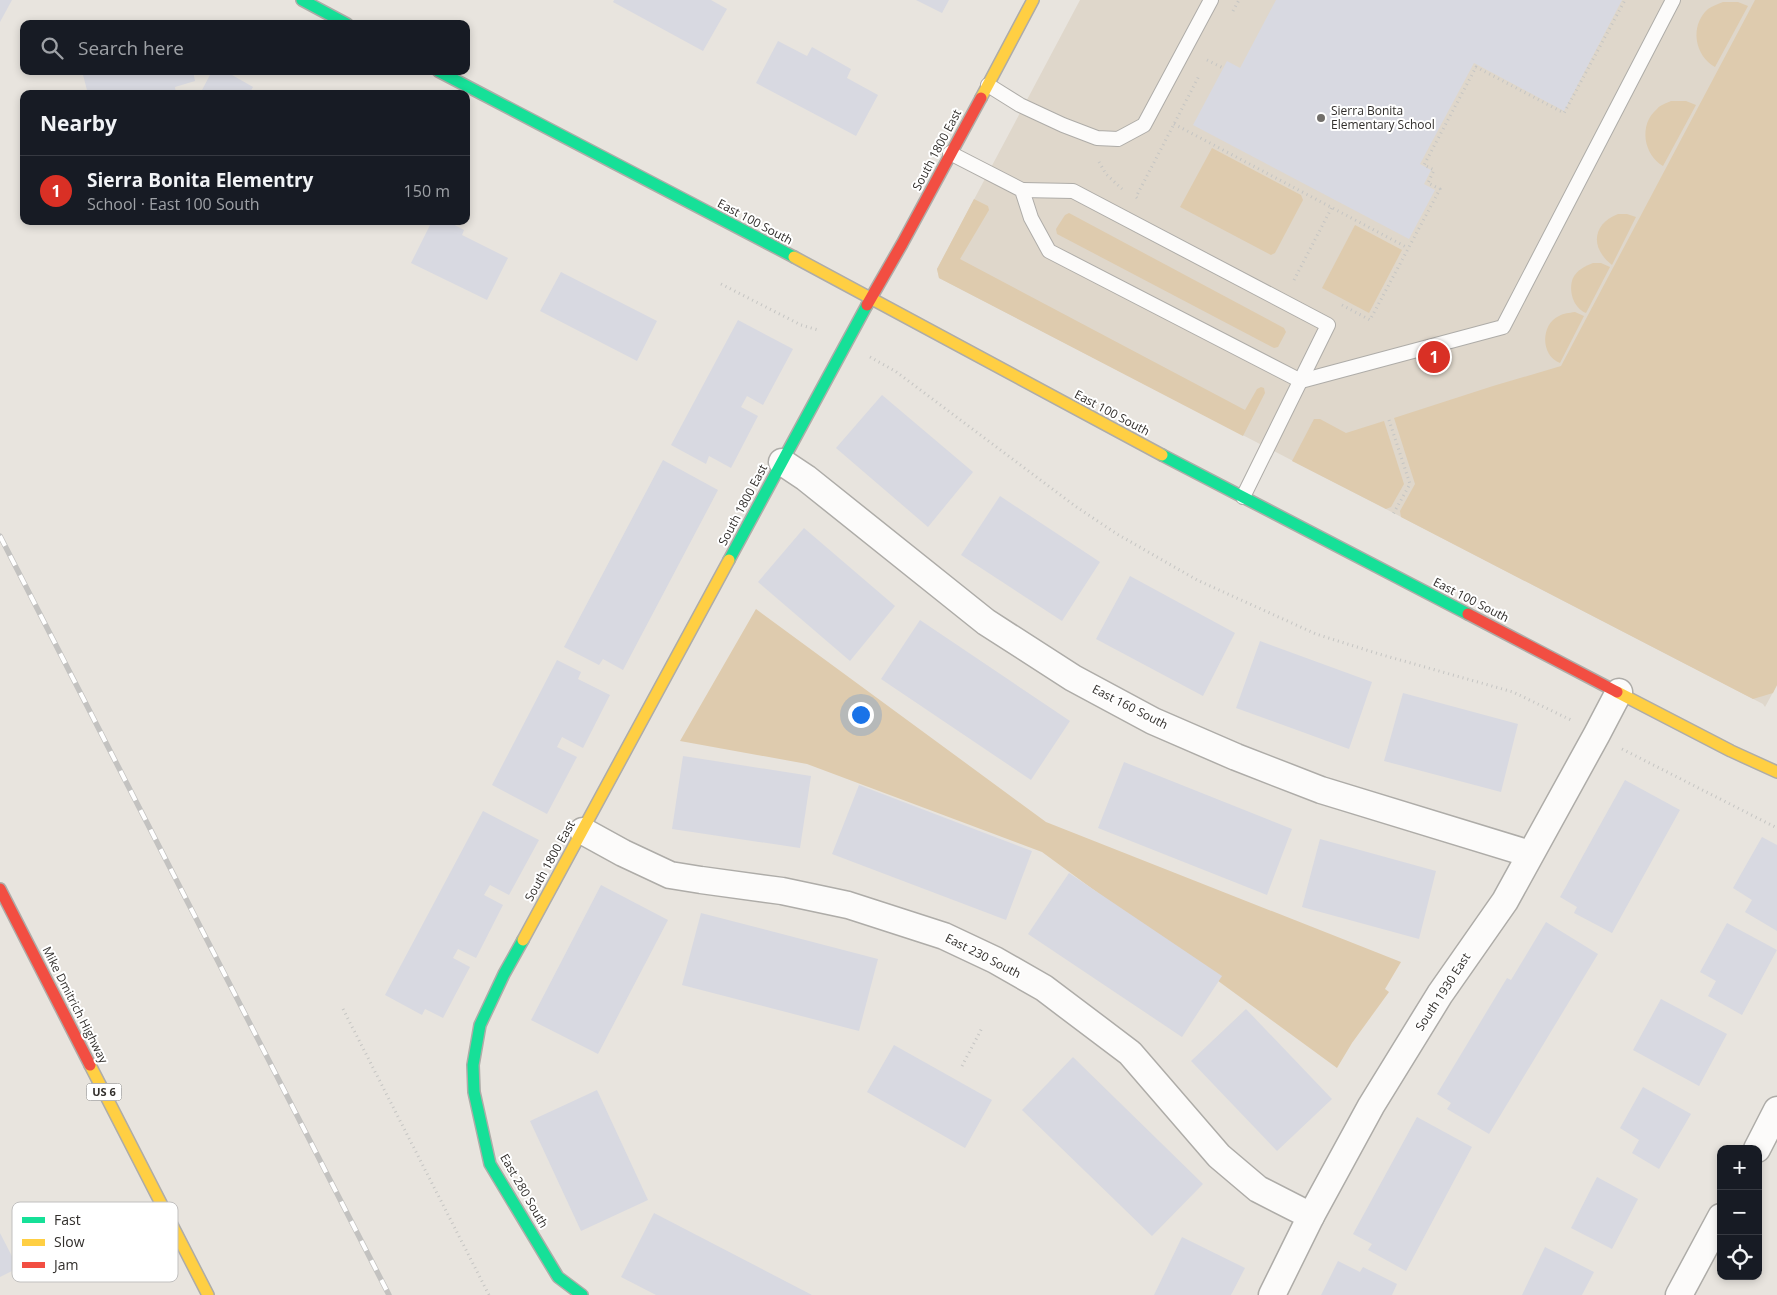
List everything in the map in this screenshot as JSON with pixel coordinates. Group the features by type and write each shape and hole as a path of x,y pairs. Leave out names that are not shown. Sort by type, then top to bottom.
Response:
{"main road":[{"path":"303,0 340,20"},
{"name":"South 1800 East","path":"480,1025 504,974 583,831 845,343 872,299 1033,0"},
{"name":"East 100 South","path":"446,75 872,299 1101,423 1731,751 1777,772"},
{"name":"Mike Dmitrich Highway","path":"0,889 160,1202"},
{"name":"East 280 South","path":"480,1025 473,1066 474,1092 490,1164 558,1276 582,1295"},
{"name":"Mike Dmitrich Highway","path":"178,1236 208,1295"}],"street":[{"name":"East 160 South","path":"782,462 806,478 986,622 1074,678 1153,721 1236,757 1321,790 1530,854"},
{"name":"South 1930 East","path":"1272,1295 1311,1216 1386,1082 1440,994 1505,901 1597,734 1618,692"},
{"name":"East 230 South","path":"583,831 623,853 670,875 782,891 848,904 944,936 995,960 1044,988 1130,1053 1219,1156 1258,1189 1311,1216"},
{"path":"1759,1145 1777,1110"},
{"path":"1679,1295 1717,1224"}],"lane":[{"path":"988,85 1020,105 1063,125 1097,138 1118,139 1144,124 1211,0"},
{"path":"1022,190 1031,218 1049,252 1301,381 1502,327 1673,0"},
{"path":"950,153 1022,190 1072,191 1328,325 1243,497"}],"path":[{"path":"1230,17 1239,0"},
{"path":"1336,302 1370,320 1440,189 1427,182 1434,170 1424,164 1476,67 1564,113 1624,0"},
{"path":"1144,202 1136,197 1212,52"},
{"path":"1207,60 1223,68"},
{"path":"1174,124 1408,248"},
{"path":"1294,280 1332,207"},
{"path":"1285,276 1302,285"},
{"path":"721,284 801,325 823,331"},
{"path":"865,354 895,371 1075,506 1117,534 1197,580 1316,634 1378,654 1513,692 1559,713"},
{"path":"1389,420 1410,484 1392,516"},
{"path":"1630,753 1777,828"},
{"path":"344,1009 490,1295"},
{"path":"962,1066 982,1028"}],"shaded area":[{"path":"1080,0 1777,0 1777,685 1765,707 1763,704 939,278 937,269"},
{"path":"1755,0 1777,0 1777,685 1773,693 1753,699 1401,517 1400,511 1415,484 1394,418 1561,366"},
{"path":"1723,2 1738,2 1748,6 1715,67 1703,56 1697,40 1697,32 1698,24 1708,9"},
{"path":"1671,101 1686,101 1696,105 1663,166 1651,155 1646,139 1646,131 1647,123 1651,116 1660,106"},
{"path":"1212,148 1301,195 1303,200 1275,253 1271,255 1180,207"},
{"path":"974,199 988,206 989,210 960,259 1245,410 1257,389 1264,388 1265,393 1243,436 939,278 937,269"},
{"path":"1069,213 1284,328 1286,332 1278,347 1274,348 1057,234 1056,229 1065,215"},
{"path":"1618,214 1636,217 1612,265 1600,251 1597,237 1603,224 1609,218"},
{"path":"1355,225 1402,250 1369,313 1322,288"},
{"path":"1593,263 1601,263 1610,267 1586,313 1575,303 1571,288 1575,275 1584,267"},
{"path":"1575,312 1584,316 1560,363 1553,359 1546,347 1546,332 1553,320 1563,314"},
{"path":"1314,419 1320,419 1346,433 1384,421 1404,484 1391,507 1386,509 1292,461"},
{"path":"756,609 1046,822 1401,962 1385,989 1389,992 1352,1043 1337,1068 1042,852 807,764 680,741"}],"building":[{"path":"0,0 12,0 0,22"},
{"path":"614,0 711,0 727,9 703,51 613,2"},
{"path":"916,0 949,0 942,13"},
{"name":"Sierra Bonita Elementary School","path":"1276,0 1622,0 1564,111 1474,63 1420,164 1431,170 1424,184 1435,190 1409,239 1193,125 1227,61 1240,68"},
{"path":"778,41 807,56 812,47 851,69 847,78 878,95 856,136 756,83"},
{"path":"83,75 194,75 195,81 175,87 175,90 87,90"},
{"path":"210,75 232,75 253,87 251,90 202,90"},
{"path":"430,225 455,225 464,230 462,235 508,258 487,300 411,263"},
{"path":"561,272 657,321 637,361 540,311"},
{"path":"738,320 793,349 763,405 747,396 741,407 758,416 731,468 709,456 706,464 671,445"},
{"path":"882,395 973,472 928,527 836,448"},
{"path":"663,460 718,490 623,670 603,659 599,665 564,647"},
{"path":"1000,496 1100,562 1062,621 961,555"},
{"path":"804,528 895,606 850,661 758,582"},
{"path":"1130,576 1235,633 1203,696 1096,639"},
{"path":"920,620 1070,721 1031,780 881,679"},
{"path":"1260,641 1372,682 1349,749 1236,708"},
{"path":"557,660 581,672 578,679 610,695 583,748 562,737 557,747 577,757 547,814 492,785"},
{"path":"1403,693 1518,724 1501,792 1384,761"},
{"path":"683,756 811,776 800,848 672,829"},
{"path":"1124,762 1292,829 1267,895 1098,828"},
{"path":"1625,780 1680,810 1612,933 1574,913 1577,907 1560,897"},
{"path":"859,785 1032,851 1006,920 832,854"},
{"path":"483,811 539,840 509,895 490,885 484,895 503,905 476,958 458,949 453,958 470,967 443,1018 425,1009 422,1015 385,995"},
{"path":"1762,837 1777,845 1777,931 1745,912 1752,900 1733,888"},
{"path":"1320,839 1436,871 1419,939 1302,907"},
{"path":"1069,873 1222,976 1182,1037 1028,934"},
{"path":"601,885 668,920 598,1054 531,1020"},
{"path":"701,913 878,959 859,1031 682,985"},
{"path":"1546,922 1598,954 1489,1134 1447,1109 1451,1103 1437,1094 1507,978 1511,980"},
{"path":"1727,923 1777,950 1742,1015 1708,996 1716,981 1700,972"},
{"path":"1661,999 1727,1034 1699,1086 1633,1050"},
{"path":"1246,1009 1332,1099 1277,1151 1191,1061"},
{"path":"894,1045 992,1100 965,1148 867,1092"},
{"path":"1073,1057 1203,1184 1152,1236 1022,1110"},
{"path":"1643,1087 1691,1114 1659,1169 1632,1153 1639,1140 1620,1128"},
{"path":"597,1090 648,1200 581,1231 530,1121"},
{"path":"1417,1117 1472,1147 1406,1271 1368,1250 1372,1244 1353,1234"},
{"path":"1597,1177 1638,1199 1612,1249 1571,1228"},
{"path":"654,1213 812,1295 656,1295 621,1277"},
{"path":"0,1233 12,1256 12,1271 0,1277"},
{"path":"1182,1237 1245,1268 1231,1295 1154,1295"},
{"path":"1545,1247 1594,1272 1582,1295 1522,1295"},
{"path":"1338,1261 1360,1272 1363,1267 1397,1284 1392,1295 1321,1295"}],"railway":[{"path":"0,536 389,1295"}],"traffic: fast":[{"path":"302,0 340,20"},
{"path":"446,75 794,257"},
{"path":"729,560 867,305"},
{"path":"1162,455 1468,614"},
{"path":"523,940 504,974 480,1025 473,1065 474,1092 490,1164 558,1277 582,1295"}],"traffic: slow":[{"path":"981,98 1033,0"},
{"path":"794,257 1162,455"},
{"path":"523,940 729,560"},
{"path":"1617,692 1731,751 1777,772"},
{"path":"90,1065 160,1202"},
{"path":"178,1237 208,1295"}],"traffic: jam":[{"path":"867,305 981,98"},
{"path":"1468,614 1617,692"},
{"path":"0,889 90,1065"}],"place":[{"name":"Sierra Bonita Elementary School","path":"1321,118"},
{"name":"Sierra Bonita Elementry","path":"1434,357"}]}
